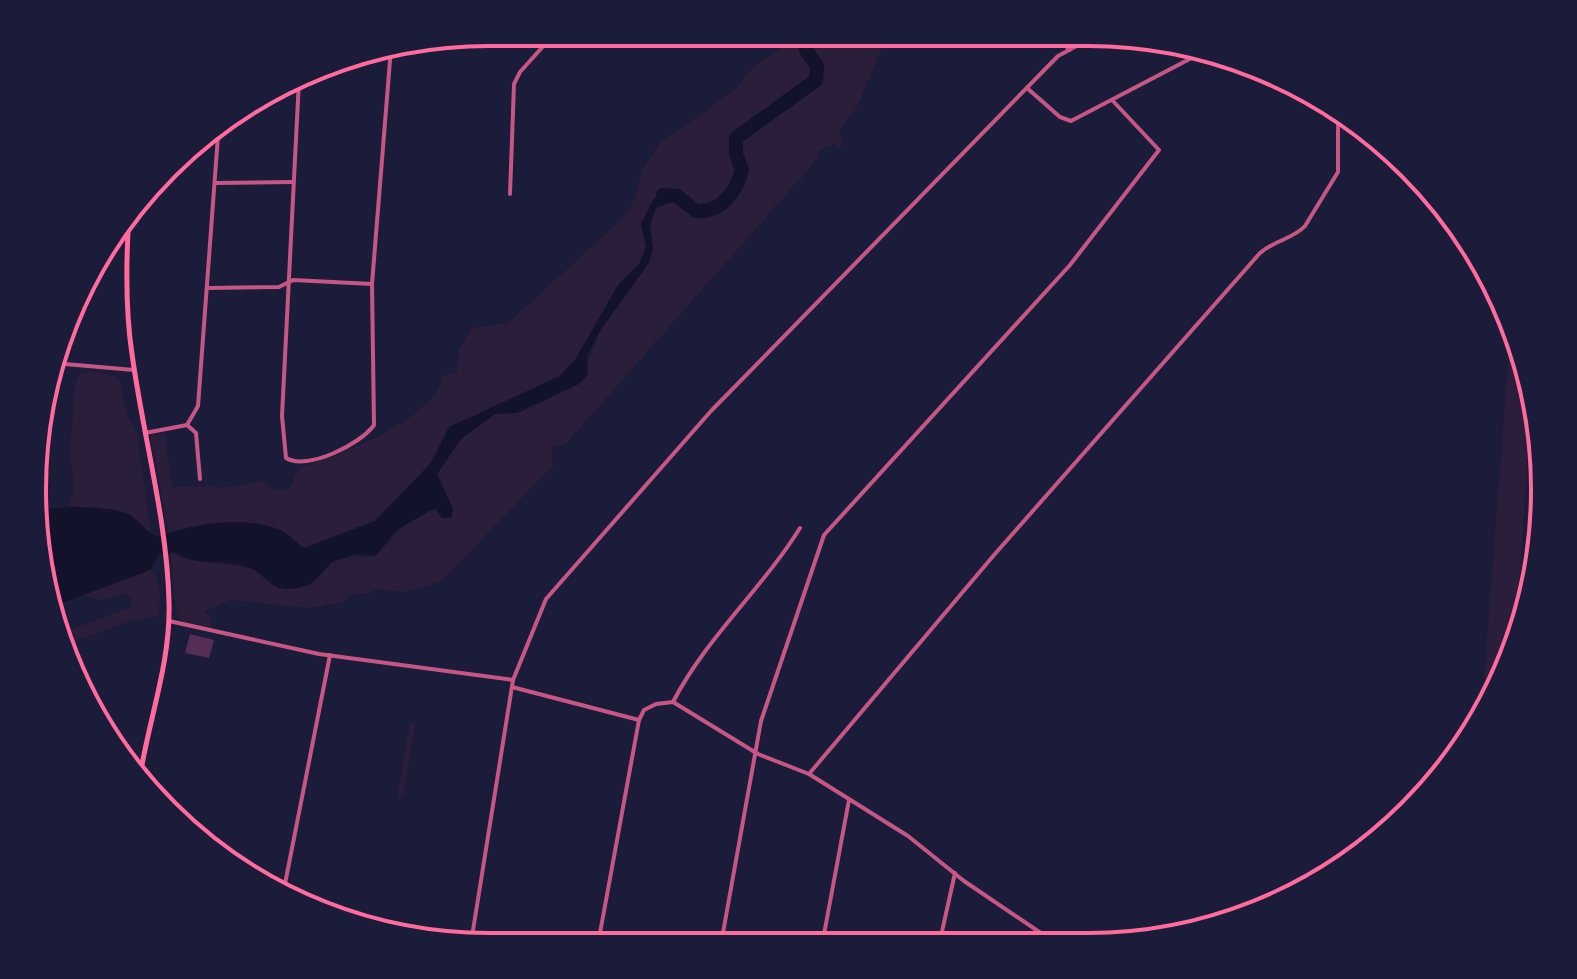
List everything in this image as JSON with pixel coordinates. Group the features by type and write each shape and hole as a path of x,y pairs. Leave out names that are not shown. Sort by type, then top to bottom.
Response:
{"main road":[{"path":"129,233 127,300 134,370 164,546 169,621 142,764"}],"street":[{"path":"510,194 514,84 520,72 543,46"},
{"path":"1066,46 1070,50"},
{"path":"473,932 513,680 541,609 570,568 711,411 1058,56 1076,46"},
{"path":"299,90 282,416 286,458 297,463 327,456 374,425 372,284 390,58"},
{"path":"1027,88 1060,117 1071,121 1191,59"},
{"path":"723,933 758,754 763,712 824,535 1061,275 1159,150 1113,101"},
{"path":"809,774 994,555 1260,253 1305,226 1338,172 1338,124"},
{"path":"145,433 187,425 198,406 218,139"},
{"path":"216,183 294,182"},
{"path":"209,288 287,285 293,280 372,284"},
{"path":"65,364 134,370"},
{"path":"187,425 196,433 200,479"},
{"path":"673,702 693,666 781,558 800,528"},
{"path":"169,621 330,655 513,680"},
{"path":"285,883 330,655"},
{"path":"512,687 639,720"},
{"path":"600,933 639,720 644,710 656,704 673,702 758,754 809,774 908,836 1039,933"},
{"path":"824,933 849,800"},
{"path":"942,933 955,873"}],"shaded area":[{"path":"781,46 883,46 855,111 839,129 843,145 839,148 834,144 818,151 820,156 565,445 552,446 553,466 440,582 404,592 376,589 371,593 350,595 344,602 310,608 230,600 205,611 212,620 210,628 180,621 176,613 171,552 184,559 252,568 275,586 335,561 368,558 413,518 436,510 453,509 437,474 461,439 495,414 517,413 571,388 586,367 601,329 632,287 653,249 650,225 656,208 676,200 664,191 643,231 646,248 639,263 618,285 575,359 560,376 450,427 431,463 375,521 304,548 284,532 258,524 211,523 169,533 150,435 165,434 172,487 228,487 259,480 277,490 288,490 299,468 360,445 406,420 425,406 437,391 442,376 457,372 459,351 471,328 508,323 622,219 634,201 643,169 661,142 735,90 753,67"},
{"path":"670,189 677,190 680,198 656,208 650,225 653,249 649,263 601,329 587,356 588,374 579,384 517,413 495,414 461,439 437,474 453,509 451,518 442,518 435,508 395,531 376,556 356,554 334,561 316,580 299,588 278,588 243,565 192,560 175,552 159,554 150,570 61,603 47,510 83,507 121,511 158,537 204,525 255,523 284,532 304,548 375,521 431,463 449,427 560,376 576,359 618,285 640,263 646,247 641,224 653,200"},
{"path":"1509,353 1528,444 1519,591 1507,632 1483,690"},
{"path":"90,371 116,377 121,383 126,413 137,434 151,534 124,512 68,506 74,489 70,453 75,384 79,375"},
{"path":"150,570 157,579 160,605 157,617 131,621 74,642 69,630 129,608 132,601 126,593 102,600 81,596"},
{"path":"410,723 415,724 403,799 397,798"}],"building":[{"path":"190,634 214,640 209,658 185,653"}],"waterway":[{"path":"663,195 677,196 696,211 713,209 726,200 742,170 736,154 736,138 816,80 817,66 806,50 807,46"}]}
